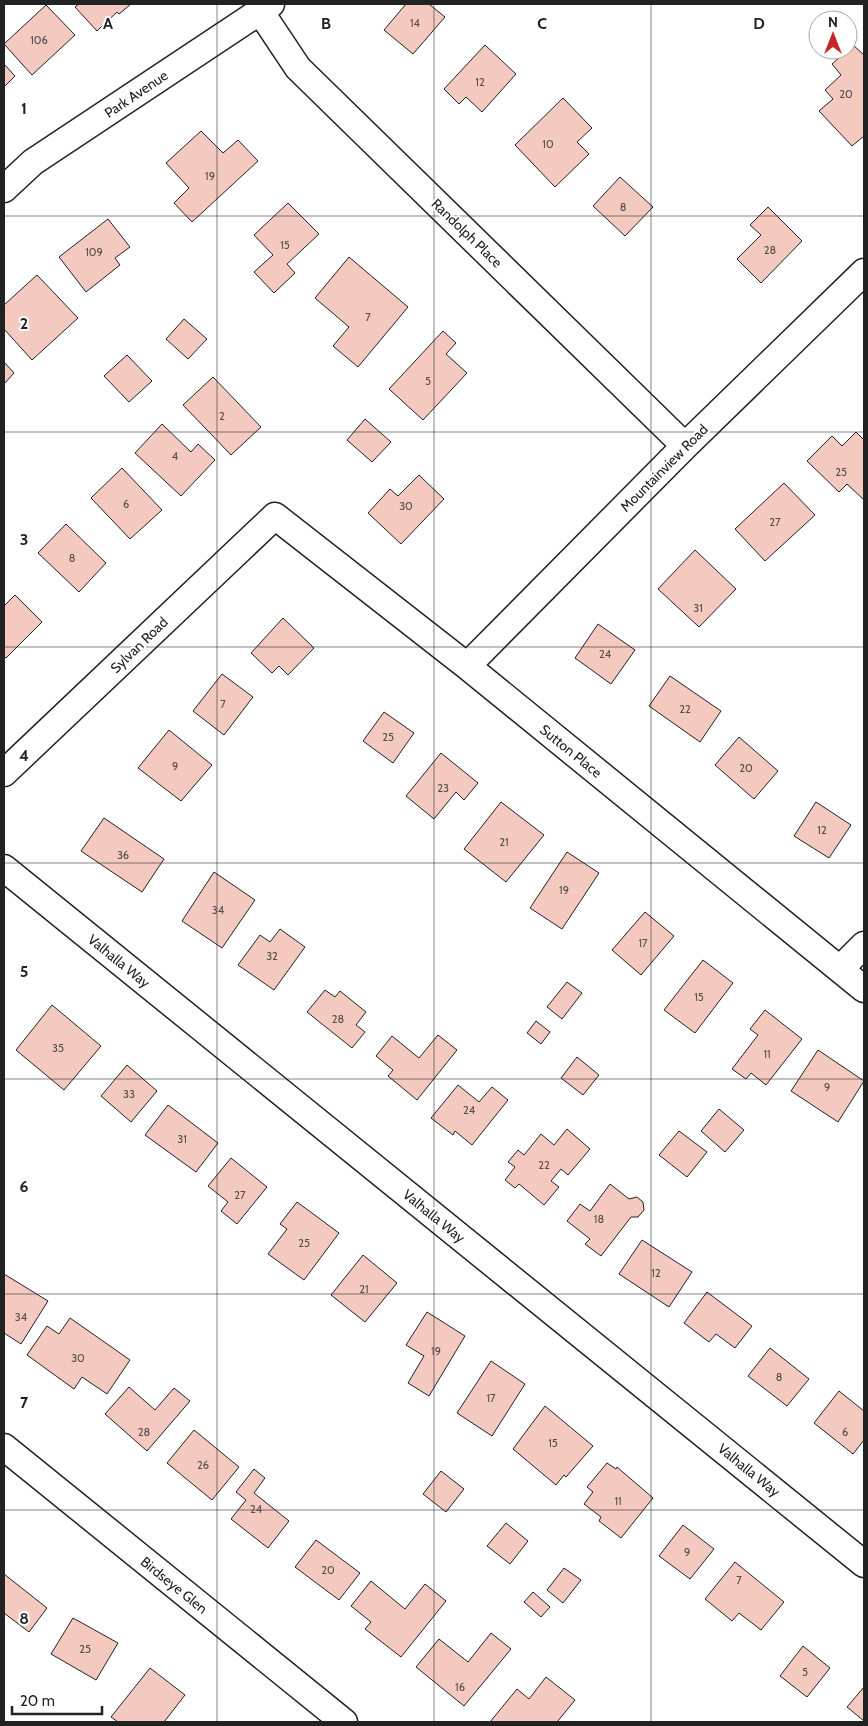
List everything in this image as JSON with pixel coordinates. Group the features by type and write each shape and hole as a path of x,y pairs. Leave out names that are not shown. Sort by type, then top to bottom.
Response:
{"street":[{"name":"Park Avenue","path":"4,188 33,162 266,7"},
{"name":"Randolph Place","path":"266,7 298,68 686,446"},
{"name":"Mountainview Road","path":"467,666 686,446 864,272"},
{"name":"Sutton Place","path":"275,516 467,666 864,989"},
{"name":"Sylvan Road","path":"4,774 275,516"},
{"name":"Valhalla Way","path":"4,868 864,1564"},
{"path":"840,969 864,945"},
{"name":"Birdseye Glen","path":"4,1448 344,1722"}],"building":[{"path":"79,4 131,4 119,14 117,12 97,31 75,7"},
{"path":"406,4 429,4 445,17 413,54 384,30"},
{"path":"46,5 75,35 32,75 4,44"},
{"path":"485,45 516,74 482,112 466,97 459,104 444,89"},
{"path":"858,50 864,55 864,136 852,146 819,111 833,99 825,90 841,75 832,64 836,60 858,60"},
{"path":"4,64 15,76 4,87"},
{"path":"563,98 592,128 577,142 589,154 555,187 515,145"},
{"path":"201,131 223,153 238,140 258,161 192,222 174,203 189,188 166,163"},
{"path":"620,177 653,207 625,236 593,206"},
{"path":"288,203 319,234 287,264 295,273 274,293 254,272 273,255 254,235"},
{"path":"768,207 802,241 761,283 737,259 761,235 750,225"},
{"path":"108,219 130,247 115,258 120,265 86,292 59,257"},
{"path":"349,257 408,307 358,367 333,346 349,327 315,298"},
{"path":"37,275 78,318 32,360 4,329 4,305"},
{"path":"184,319 207,339 188,359 166,339"},
{"path":"443,331 456,343 446,354 467,373 423,420 389,389"},
{"path":"127,355 152,381 129,402 104,376"},
{"path":"4,362 14,373 4,384"},
{"path":"213,377 261,427 231,455 183,405"},
{"path":"365,419 391,442 372,462 347,440"},
{"path":"162,424 191,452 198,444 215,460 181,496 135,453"},
{"path":"856,432 864,440 864,500 847,484 839,492 807,461 832,436 842,446"},
{"path":"122,468 162,510 130,539 91,498"},
{"path":"419,475 444,499 401,544 368,513 390,489 398,496"},
{"path":"784,483 815,515 765,561 735,529"},
{"path":"66,524 106,563 79,592 38,553"},
{"path":"695,550 736,589 699,627 658,589"},
{"path":"15,595 42,622 6,658 4,656 4,606"},
{"path":"283,618 314,648 288,675 279,666 272,673 251,653"},
{"path":"598,624 635,650 611,684 575,658"},
{"path":"222,674 253,697 224,735 193,711"},
{"path":"670,676 721,711 700,742 649,706"},
{"path":"384,712 414,733 393,763 363,741"},
{"path":"169,730 212,765 181,801 138,768"},
{"path":"739,737 778,771 754,799 715,765"},
{"path":"441,753 478,783 464,800 456,792 434,819 406,796"},
{"path":"501,802 544,835 506,882 464,849"},
{"path":"816,802 851,825 829,858 794,836"},
{"path":"104,818 164,859 142,892 81,851"},
{"path":"567,852 599,873 562,929 530,908"},
{"path":"214,872 255,900 222,948 182,921"},
{"path":"645,912 674,936 641,975 612,950"},
{"path":"280,929 305,947 274,990 238,965 260,935 270,942"},
{"path":"703,960 733,983 695,1033 664,1010"},
{"path":"567,982 582,993 562,1019 547,1007"},
{"path":"325,990 335,997 340,991 366,1012 356,1025 365,1032 352,1048 307,1012"},
{"path":"52,1005 101,1046 64,1090 16,1050"},
{"path":"765,1010 802,1039 766,1085 751,1073 746,1079 732,1069 758,1035 750,1029"},
{"path":"536,1021 550,1032 541,1044 527,1033"},
{"path":"438,1035 457,1050 417,1100 388,1076 393,1070 376,1056 392,1036 419,1058"},
{"path":"818,1050 864,1081 838,1122 791,1091"},
{"path":"577,1057 599,1075 583,1095 561,1078"},
{"path":"127,1065 157,1091 131,1122 101,1096"},
{"path":"458,1085 479,1102 492,1087 508,1100 472,1145 455,1131 453,1135 431,1118"},
{"path":"168,1105 218,1143 196,1172 145,1135"},
{"path":"719,1109 744,1130 725,1152 701,1131"},
{"path":"567,1129 590,1149 568,1175 561,1169 551,1181 559,1187 544,1205 519,1184 515,1188 505,1180 515,1167 508,1162 518,1150 524,1155 541,1134 554,1145"},
{"path":"679,1131 707,1152 687,1177 659,1155"},
{"path":"231,1158 267,1187 237,1224 221,1211 228,1202 208,1186"},
{"path":"610,1184 629,1199 637,1197 643,1202 644,1210 638,1217 631,1217 601,1256 585,1244 590,1239 567,1221 580,1204 590,1211"},
{"path":"297,1202 339,1233 304,1280 268,1254 287,1229 280,1224"},
{"path":"642,1240 692,1272 669,1307 619,1274"},
{"path":"363,1255 397,1283 365,1322 331,1295"},
{"path":"4,1274 48,1301 21,1344 4,1333"},
{"path":"707,1292 752,1326 735,1348 716,1334 709,1342 684,1323"},
{"path":"427,1312 465,1336 429,1396 408,1383 424,1356 406,1345"},
{"path":"70,1318 130,1360 107,1394 82,1377 74,1389 27,1355 47,1326 59,1334"},
{"path":"770,1348 809,1379 787,1406 748,1376"},
{"path":"491,1361 525,1384 492,1436 457,1413"},
{"path":"129,1387 155,1410 174,1388 190,1401 147,1451 105,1414"},
{"path":"839,1391 864,1411 864,1440 853,1454 814,1423"},
{"path":"545,1406 593,1446 566,1477 564,1475 556,1485 513,1449"},
{"path":"194,1430 239,1467 212,1500 167,1463"},
{"path":"607,1463 616,1469 617,1467 653,1498 621,1538 599,1521 601,1517 584,1504 593,1492 587,1487"},
{"path":"254,1469 265,1478 254,1493 289,1521 268,1548 231,1519 246,1500 236,1492"},
{"path":"441,1471 464,1489 446,1512 423,1494"},
{"path":"506,1523 528,1541 510,1564 487,1546"},
{"path":"683,1525 714,1549 690,1579 659,1556"},
{"path":"316,1540 360,1573 339,1600 295,1567"},
{"path":"735,1562 784,1602 761,1630 739,1613 732,1621 705,1599"},
{"path":"564,1568 581,1580 563,1603 547,1590"},
{"path":"4,1574 47,1608 29,1632 4,1613"},
{"path":"371,1581 405,1609 425,1584 446,1601 401,1657 365,1629 371,1622 351,1606"},
{"path":"533,1592 550,1607 541,1617 524,1602"},
{"path":"73,1618 118,1643 96,1680 51,1654"},
{"path":"491,1633 511,1649 464,1706 416,1667 439,1639 468,1662"},
{"path":"803,1646 830,1668 807,1697 780,1676"},
{"path":"150,1668 185,1695 164,1722 118,1722 111,1717"},
{"path":"546,1677 575,1700 557,1722 490,1722 517,1689 529,1699"},
{"path":"864,1687 864,1721 847,1707"}]}
